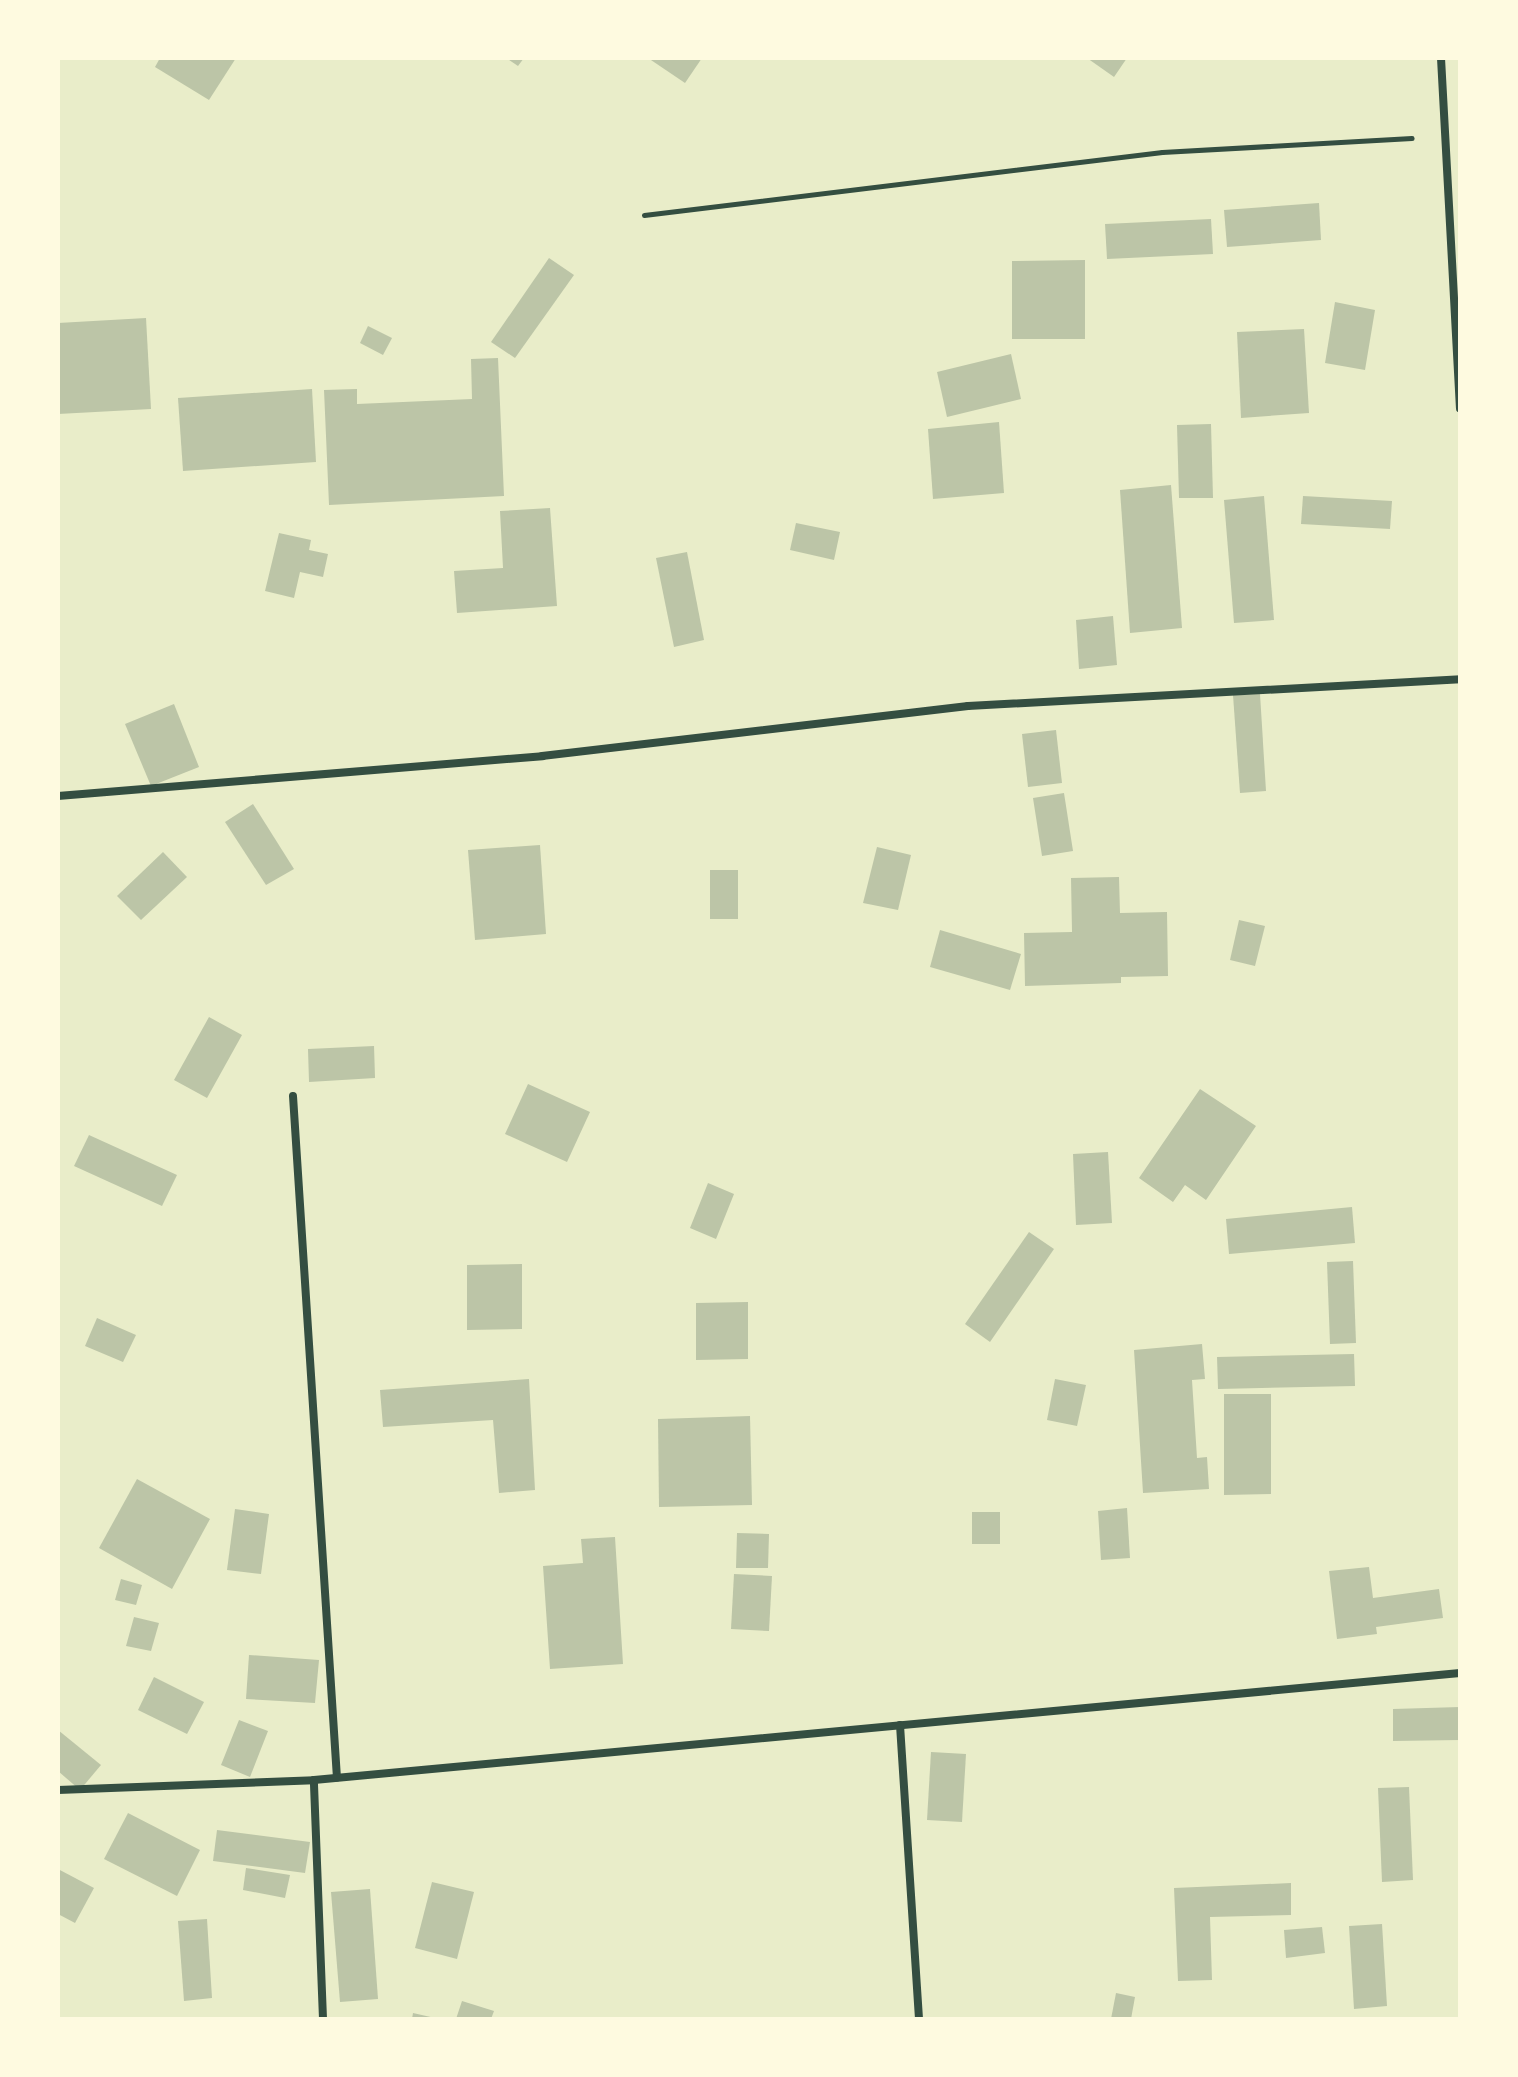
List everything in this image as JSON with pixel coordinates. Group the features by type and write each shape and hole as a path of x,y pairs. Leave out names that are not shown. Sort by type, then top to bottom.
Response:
{"street":[{"path":"1441,58 1460,408"},
{"path":"58,796 542,756 968,706 1460,679"},
{"path":"293,1096 337,1778"},
{"path":"58,1790 314,1780 1460,1673"},
{"path":"900,1725 919,2019"},
{"path":"314,1780 323,2019"}],"path":[{"path":"644,215 1162,152 1445,136"}],"building":[{"path":"160,58 236,58 209,100 155,67"},
{"path":"506,58 524,58 518,66"},
{"path":"648,58 702,58 685,83"},
{"path":"1087,58 1127,58 1114,77"},
{"path":"1319,203 1321,240 1227,247 1224,210"},
{"path":"1211,219 1213,254 1107,259 1105,224"},
{"path":"549,258 574,275 515,358 491,342"},
{"path":"1085,260 1085,339 1012,339 1012,261"},
{"path":"1335,302 1375,310 1365,370 1325,363"},
{"path":"146,318 151,409 58,414 58,323"},
{"path":"368,326 392,338 383,355 360,343"},
{"path":"1304,329 1309,413 1241,418 1237,332"},
{"path":"1011,354 1021,399 947,417 937,372"},
{"path":"498,358 504,496 329,505 324,390 357,389 357,404 472,399 471,359"},
{"path":"312,389 316,462 183,471 178,398"},
{"path":"999,422 1004,493 933,499 928,429"},
{"path":"1211,424 1213,498 1179,498 1177,425"},
{"path":"1171,485 1182,628 1130,633 1120,490"},
{"path":"1264,496 1274,620 1234,623 1224,500"},
{"path":"1303,496 1392,501 1390,529 1301,524"},
{"path":"550,508 557,606 457,613 454,571 503,568 500,511"},
{"path":"796,523 840,532 834,560 790,550"},
{"path":"279,533 311,540 309,550 328,554 323,577 300,572 294,598 265,591"},
{"path":"687,552 704,640 674,647 656,558"},
{"path":"1113,616 1117,665 1079,669 1076,620"},
{"path":"1260,694 1266,791 1240,793 1233,695"},
{"path":"174,704 199,767 151,786 125,724"},
{"path":"1056,730 1062,783 1028,787 1022,734"},
{"path":"1064,793 1073,851 1042,856 1033,798"},
{"path":"253,804 294,869 266,885 225,822"},
{"path":"540,845 546,934 475,940 468,850"},
{"path":"877,847 911,855 898,910 863,903"},
{"path":"163,852 187,877 141,920 117,896"},
{"path":"710,870 738,870 738,919 710,919"},
{"path":"1119,877 1120,913 1167,912 1168,976 1121,977 1121,983 1025,986 1024,933 1072,932 1071,878"},
{"path":"1239,920 1265,926 1255,966 1230,960"},
{"path":"940,930 1021,954 1010,990 930,967"},
{"path":"209,1017 242,1035 207,1098 174,1080"},
{"path":"374,1046 375,1078 309,1082 308,1049"},
{"path":"528,1084 590,1112 567,1162 505,1134"},
{"path":"1200,1089 1256,1126 1206,1200 1185,1185 1173,1202 1139,1178"},
{"path":"89,1135 177,1175 162,1206 74,1166"},
{"path":"1108,1152 1112,1223 1076,1225 1073,1154"},
{"path":"708,1183 734,1194 716,1239 690,1228"},
{"path":"1352,1207 1355,1243 1229,1254 1226,1219"},
{"path":"1029,1232 1054,1249 990,1342 965,1324"},
{"path":"1353,1261 1356,1343 1330,1344 1327,1262"},
{"path":"522,1264 522,1329 467,1330 467,1265"},
{"path":"748,1302 748,1359 696,1360 696,1303"},
{"path":"97,1318 136,1335 123,1362 85,1346"},
{"path":"1202,1344 1205,1379 1192,1380 1197,1458 1207,1457 1209,1489 1143,1493 1134,1350"},
{"path":"1354,1354 1355,1386 1218,1389 1217,1357"},
{"path":"529,1379 535,1490 499,1493 493,1420 383,1427 380,1390"},
{"path":"1055,1379 1086,1385 1077,1426 1047,1420"},
{"path":"1224,1394 1271,1394 1271,1494 1224,1495"},
{"path":"750,1416 752,1505 659,1507 658,1419"},
{"path":"137,1479 210,1519 172,1589 99,1548"},
{"path":"1127,1508 1130,1558 1101,1560 1098,1511"},
{"path":"235,1509 269,1514 261,1574 227,1570"},
{"path":"972,1512 1000,1512 1000,1544 972,1544"},
{"path":"737,1533 769,1534 768,1568 736,1568"},
{"path":"615,1537 623,1664 550,1669 543,1566 583,1563 581,1539"},
{"path":"1369,1567 1373,1598 1439,1589 1443,1618 1376,1627 1377,1634 1337,1639 1329,1571"},
{"path":"734,1574 772,1576 769,1631 731,1629"},
{"path":"121,1579 142,1585 136,1605 115,1600"},
{"path":"134,1617 159,1623 151,1651 126,1646"},
{"path":"249,1655 319,1660 315,1703 246,1699"},
{"path":"154,1677 204,1702 187,1734 138,1710"},
{"path":"1460,1707 1460,1740 1393,1741 1393,1709"},
{"path":"239,1720 268,1731 250,1777 221,1765"},
{"path":"58,1730 101,1765 80,1790 58,1771"},
{"path":"931,1752 966,1754 962,1822 927,1820"},
{"path":"1409,1787 1413,1880 1382,1882 1378,1788"},
{"path":"128,1813 200,1850 177,1896 104,1859"},
{"path":"217,1830 310,1842 305,1873 213,1861"},
{"path":"246,1868 290,1875 285,1898 243,1890"},
{"path":"58,1869 94,1888 75,1923 58,1914"},
{"path":"432,1882 474,1892 457,1959 415,1948"},
{"path":"1291,1883 1291,1915 1210,1917 1212,1980 1178,1981 1174,1888"},
{"path":"370,1889 378,1999 340,2002 331,1892"},
{"path":"207,1919 212,1998 184,2001 178,1921"},
{"path":"1382,1924 1387,2006 1354,2009 1349,1926"},
{"path":"1322,1927 1325,1953 1286,1958 1284,1930"},
{"path":"1116,1993 1135,1997 1131,2019 1111,2019"},
{"path":"462,2001 494,2011 491,2019 456,2019"},
{"path":"413,2013 435,2018 435,2019 412,2019"}]}
